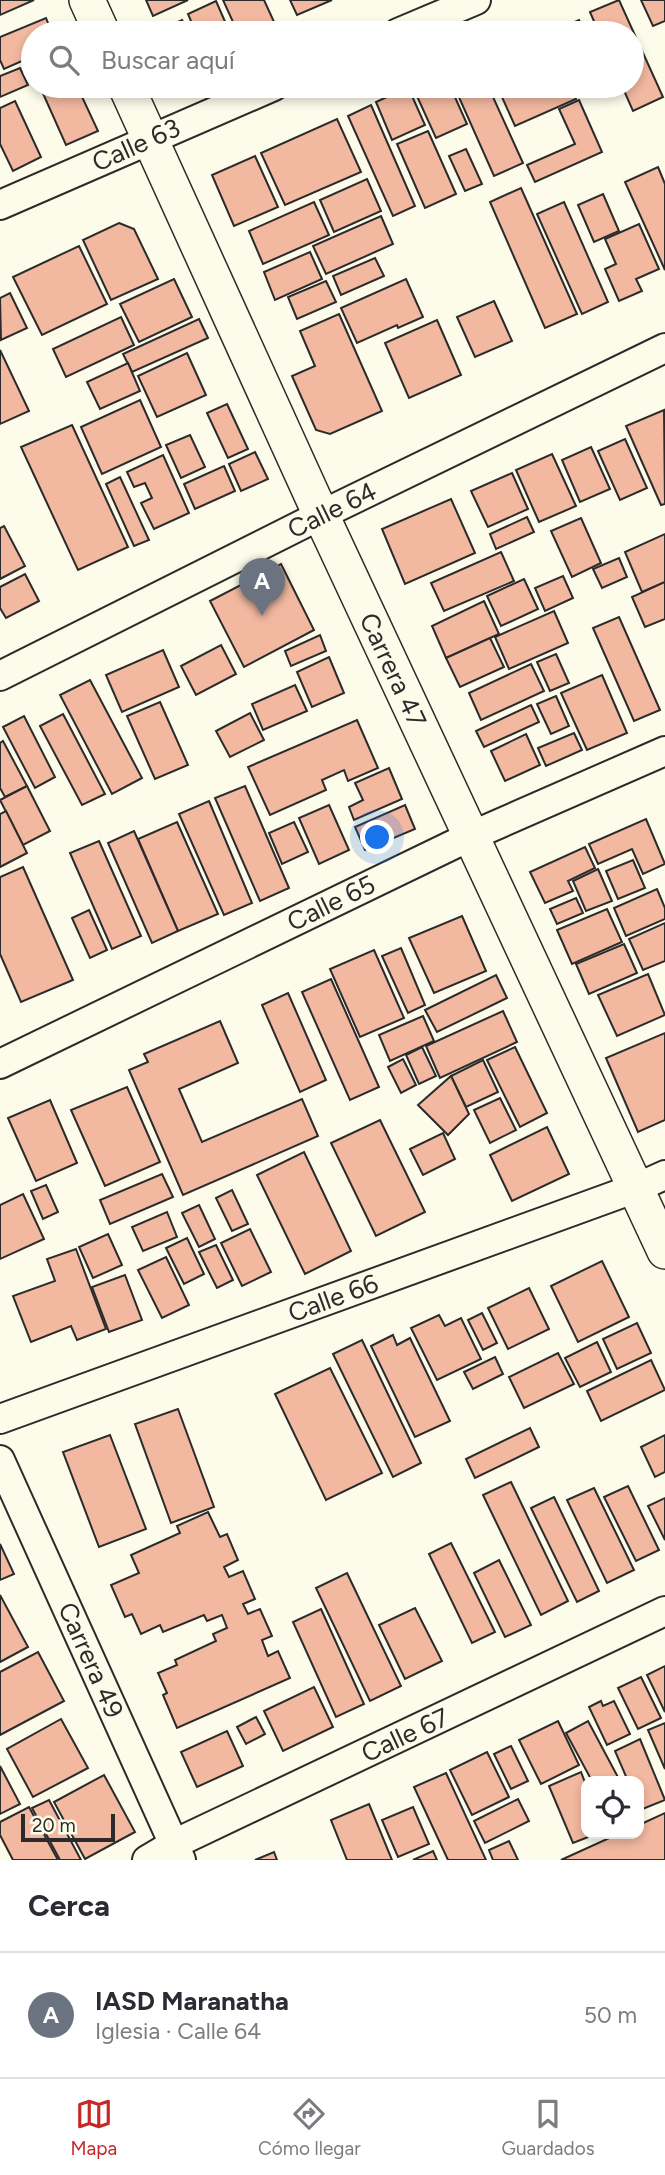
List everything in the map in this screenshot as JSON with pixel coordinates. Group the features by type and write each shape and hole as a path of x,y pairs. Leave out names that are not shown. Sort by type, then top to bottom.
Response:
{"street":[{"path":"87,0 97,21"},
{"path":"426,21 476,0"},
{"name":"Carrera 47","path":"132,98 321,515 471,835 650,1182 665,1251"},
{"name":"Calle 63","path":"0,205 245,98"},
{"name":"Calle 64","path":"0,676 321,515 665,348"},
{"name":"Calle 65","path":"0,1063 471,835 665,751"},
{"name":"Calle 66","path":"0,1419 650,1182"},
{"name":"Carrera 49","path":"0,1460 178,1852"},
{"name":"Calle 67","path":"147,1860 178,1852 665,1611"}],"building":[{"path":"0,0 34,0 0,15"},
{"path":"146,0 188,0 153,16"},
{"path":"223,0 264,0 274,21 233,21"},
{"path":"290,0 332,0 297,15"},
{"path":"619,0 629,21 594,21 590,12"},
{"path":"641,0 665,0 665,21 653,26"},
{"path":"216,1 225,21 191,21 188,14"},
{"path":"21,28 21,61 4,69 0,60 0,37"},
{"path":"644,55 663,97 633,111 627,98 644,98"},
{"path":"20,68 21,88 0,97 0,76"},
{"path":"45,98 83,98 98,131 66,145"},
{"path":"385,98 413,98 425,125 392,140 376,102"},
{"path":"418,98 455,98 467,124 436,138"},
{"path":"459,98 493,98 523,163 494,176"},
{"path":"502,98 576,99 515,126"},
{"path":"579,100 602,152 535,182 527,165 575,144 559,109"},
{"path":"15,101 41,157 13,171 0,144 0,108"},
{"path":"371,105 415,206 393,216 348,116"},
{"path":"337,119 361,172 285,205 261,153"},
{"path":"428,131 456,194 425,208 397,144"},
{"path":"466,149 482,184 465,191 449,156"},
{"path":"255,156 278,207 234,226 212,175"},
{"path":"658,167 665,184 665,270 625,182"},
{"path":"367,179 381,211 334,232 320,200"},
{"path":"521,188 577,314 545,328 490,202"},
{"path":"603,194 619,231 594,242 578,205"},
{"path":"314,202 329,235 263,264 249,231"},
{"path":"564,202 608,302 582,314 537,214"},
{"path":"381,216 393,244 326,274 313,246"},
{"path":"119,223 134,229 158,279 111,300 83,240"},
{"path":"639,224 659,269 636,279 642,291 619,301 605,269 616,264 605,239"},
{"path":"79,246 107,304 42,335 13,277"},
{"path":"310,252 322,279 275,300 264,272"},
{"path":"375,258 384,276 341,295 333,276"},
{"path":"174,279 192,317 139,342 120,304"},
{"path":"406,279 423,317 357,343 341,308"},
{"path":"326,281 336,302 297,319 288,297"},
{"path":"10,293 27,328 1,340 0,298"},
{"path":"494,301 512,341 475,357 457,317"},
{"path":"339,314 382,411 330,434 316,430 292,376 315,366 300,331"},
{"path":"121,317 134,345 66,377 53,349"},
{"path":"199,319 208,338 132,372 123,354"},
{"path":"437,320 461,375 409,398 385,343"},
{"path":"0,350 29,411 0,424"},
{"path":"187,353 206,395 157,417 138,376"},
{"path":"128,363 140,391 100,409 87,382"},
{"path":"140,400 161,447 102,474 81,427"},
{"path":"227,404 248,449 228,458 207,413"},
{"path":"664,410 665,504 661,505 626,426"},
{"path":"72,425 128,547 78,570 21,447"},
{"path":"190,435 205,467 181,478 166,445"},
{"path":"625,439 647,488 620,500 598,451"},
{"path":"591,447 610,489 580,502 562,460"},
{"path":"255,452 268,479 241,491 229,464"},
{"path":"552,454 576,506 539,522 516,470"},
{"path":"163,455 189,513 154,529 141,503 152,498 145,483 134,487 127,472"},
{"path":"224,466 235,491 195,509 184,484"},
{"path":"512,473 528,509 488,527 471,491"},
{"path":"120,477 149,540 134,546 106,484"},
{"path":"451,499 475,553 405,584 382,529"},
{"path":"527,517 534,532 496,549 490,534"},
{"path":"581,518 601,563 572,577 551,531"},
{"path":"4,526 25,566 0,579 0,528"},
{"path":"665,534 665,582 642,592 625,552"},
{"path":"501,552 514,581 444,611 431,583"},
{"path":"619,558 627,577 602,588 593,569"},
{"path":"281,564 314,630 244,667 210,601"},
{"path":"25,574 39,601 6,618 0,608 0,587"},
{"path":"563,576 573,598 545,611 535,588"},
{"path":"524,579 538,609 501,626 487,596"},
{"path":"665,582 665,619 645,627 632,597"},
{"path":"484,601 499,634 446,658 432,626"},
{"path":"554,611 568,643 509,669 495,637"},
{"path":"619,617 660,710 634,721 593,628"},
{"path":"320,635 326,651 291,666 285,651"},
{"path":"490,638 504,667 460,687 446,658"},
{"path":"221,645 236,674 196,695 181,666"},
{"path":"163,650 179,687 122,712 106,675"},
{"path":"556,654 569,683 550,691 537,662"},
{"path":"329,657 344,693 312,707 297,672"},
{"path":"531,664 544,691 481,720 469,693"},
{"path":"602,675 627,733 587,750 561,693"},
{"path":"90,680 142,778 112,794 60,695"},
{"path":"295,685 307,711 263,730 252,704"},
{"path":"556,696 569,726 551,734 537,704"},
{"path":"160,702 188,765 155,779 127,716"},
{"path":"531,705 539,722 484,747 476,731"},
{"path":"250,713 264,740 230,757 216,731"},
{"path":"63,714 105,794 82,805 40,726"},
{"path":"24,716 55,777 35,788 3,727"},
{"path":"357,720 378,768 348,781 344,770 322,780 326,790 270,815 248,767"},
{"path":"574,733 582,750 546,766 538,748"},
{"path":"526,734 540,765 505,781 491,751"},
{"path":"3,741 27,786 5,797 0,788 0,743"},
{"path":"389,768 402,799 354,820 349,807 363,800 355,783"},
{"path":"27,786 50,831 23,845 0,800"},
{"path":"245,786 289,888 260,901 215,798"},
{"path":"209,801 252,903 224,915 179,814"},
{"path":"329,805 349,850 319,864 299,818"},
{"path":"405,805 415,829 365,850 355,827"},
{"path":"6,811 27,853 0,867 0,814"},
{"path":"646,819 665,864 643,874 632,849 598,864 589,844"},
{"path":"177,822 218,914 178,931 138,839"},
{"path":"294,822 308,852 282,864 269,833"},
{"path":"134,831 178,931 152,943 108,843"},
{"path":"99,841 141,936 112,949 70,853"},
{"path":"585,847 595,868 568,881 573,891 545,903 530,872"},
{"path":"633,860 645,888 618,899 606,871"},
{"path":"23,867 73,980 21,1002 0,954 0,877"},
{"path":"598,869 612,901 586,911 573,881"},
{"path":"657,889 665,908 665,919 626,936 614,908"},
{"path":"576,898 583,913 557,924 550,909"},
{"path":"607,909 622,942 572,964 557,930"},
{"path":"89,910 107,950 90,958 72,918"},
{"path":"462,916 486,971 434,993 409,938"},
{"path":"665,923 665,961 643,970 629,939"},
{"path":"624,944 637,973 589,994 576,964"},
{"path":"401,948 425,1005 408,1013 382,956"},
{"path":"374,950 404,1018 360,1037 330,969"},
{"path":"648,974 665,1015 617,1036 598,995"},
{"path":"496,975 507,998 437,1032 425,1010"},
{"path":"331,979 379,1087 350,1100 302,992"},
{"path":"288,993 326,1080 300,1092 262,1005"},
{"path":"503,1011 517,1042 440,1078 426,1046"},
{"path":"423,1016 434,1041 390,1061 379,1035"},
{"path":"220,1021 238,1063 179,1089 202,1142 302,1099 318,1136 183,1195 129,1070 148,1062 144,1054"},
{"path":"665,1033 665,1120 638,1132 606,1058"},
{"path":"422,1047 436,1076 419,1084 406,1055"},
{"path":"515,1047 547,1113 520,1127 487,1060"},
{"path":"403,1059 416,1085 401,1093 388,1067"},
{"path":"483,1060 498,1092 466,1107 451,1076"},
{"path":"451,1076 469,1114 448,1135 418,1105"},
{"path":"127,1087 160,1162 105,1186 71,1110"},
{"path":"500,1098 516,1130 490,1143 474,1110"},
{"path":"50,1100 77,1163 36,1181 8,1118"},
{"path":"380,1120 425,1212 376,1236 331,1143"},
{"path":"547,1127 569,1174 512,1201 490,1155"},
{"path":"443,1133 455,1159 423,1175 410,1149"},
{"path":"304,1152 351,1251 305,1274 257,1175"},
{"path":"162,1174 173,1197 110,1224 100,1200"},
{"path":"46,1185 58,1212 43,1219 31,1191"},
{"path":"232,1190 248,1224 232,1231 216,1198"},
{"path":"23,1194 44,1239 0,1259 0,1205"},
{"path":"199,1205 215,1239 199,1247 182,1213"},
{"path":"167,1212 177,1237 143,1251 132,1227"},
{"path":"250,1229 271,1272 242,1286 221,1243"},
{"path":"108,1234 122,1265 93,1278 79,1247"},
{"path":"187,1238 204,1274 184,1284 166,1248"},
{"path":"216,1245 233,1280 217,1288 199,1252"},
{"path":"76,1249 106,1329 77,1340 71,1326 31,1342 13,1296 55,1281 47,1259"},
{"path":"166,1257 189,1305 162,1318 138,1270"},
{"path":"602,1261 629,1317 578,1342 551,1286"},
{"path":"125,1275 142,1320 109,1332 92,1287"},
{"path":"529,1288 549,1329 508,1349 488,1308"},
{"path":"482,1313 497,1343 483,1350 468,1320"},
{"path":"439,1315 445,1326 461,1318 481,1359 437,1380 411,1328"},
{"path":"637,1323 651,1353 617,1369 603,1339"},
{"path":"393,1335 397,1345 410,1338 450,1421 415,1437 371,1346"},
{"path":"362,1340 421,1463 393,1477 333,1354"},
{"path":"597,1342 611,1372 580,1387 565,1358"},
{"path":"558,1353 574,1384 524,1408 509,1377"},
{"path":"495,1357 503,1374 473,1389 464,1372"},
{"path":"651,1360 665,1390 601,1421 587,1391"},
{"path":"330,1368 382,1473 326,1500 275,1394"},
{"path":"178,1409 214,1507 171,1523 135,1424"},
{"path":"530,1428 539,1447 475,1478 466,1459"},
{"path":"110,1435 146,1529 99,1547 63,1452"},
{"path":"665,1435 665,1472 655,1477 641,1447"},
{"path":"511,1482 568,1601 541,1615 483,1495"},
{"path":"628,1486 659,1550 636,1561 604,1497"},
{"path":"594,1488 634,1570 607,1583 567,1500"},
{"path":"554,1497 599,1591 577,1602 531,1508"},
{"path":"665,1498 665,1540 648,1506"},
{"path":"208,1512 220,1537 227,1534 238,1560 224,1567 229,1577 243,1571 255,1599 243,1604 248,1614 260,1609 272,1636 262,1640 268,1656 278,1651 290,1678 177,1728 163,1695 167,1693 158,1673 177,1665 175,1660 216,1641 213,1634 227,1628 222,1615 207,1621 204,1615 163,1632 160,1625 141,1634 132,1614 125,1617 111,1585 139,1573 131,1555 180,1533 177,1526"},
{"path":"451,1543 495,1632 472,1643 429,1554"},
{"path":"0,1544 14,1574 0,1580"},
{"path":"499,1560 531,1625 505,1637 474,1573"},
{"path":"347,1573 401,1686 370,1701 316,1588"},
{"path":"0,1595 28,1647 0,1662"},
{"path":"415,1608 442,1661 405,1679 379,1625"},
{"path":"321,1609 364,1704 336,1717 293,1622"},
{"path":"38,1652 64,1701 0,1735 0,1672"},
{"path":"665,1666 665,1712 647,1675"},
{"path":"641,1677 661,1718 638,1729 618,1688"},
{"path":"314,1687 333,1727 283,1751 264,1711"},
{"path":"601,1701 603,1706 614,1701 630,1734 607,1745 589,1707"},
{"path":"256,1717 265,1734 246,1744 237,1727"},
{"path":"61,1719 88,1768 33,1797 7,1749"},
{"path":"558,1721 579,1765 541,1784 519,1740"},
{"path":"588,1721 617,1776 589,1776 566,1733"},
{"path":"665,1723 665,1769 648,1730"},
{"path":"227,1731 243,1766 197,1787 181,1752"},
{"path":"640,1739 665,1800 644,1808 644,1776 626,1776 615,1751"},
{"path":"511,1746 528,1781 511,1789 494,1754"},
{"path":"487,1752 509,1797 472,1815 450,1770"},
{"path":"0,1766 20,1804 0,1814"},
{"path":"581,1772 581,1839 583,1839 573,1843 549,1786"},
{"path":"446,1773 486,1860 448,1860 414,1787"},
{"path":"104,1775 135,1832 85,1859 54,1802"},
{"path":"518,1799 529,1821 485,1843 474,1821"},
{"path":"49,1800 81,1860 60,1860 32,1808"},
{"path":"369,1804 392,1860 347,1860 331,1820"},
{"path":"29,1807 58,1860 13,1860 0,1835 0,1822"},
{"path":"413,1807 429,1844 398,1857 382,1820"},
{"path":"665,1813 665,1860 561,1860 607,1839 644,1839 644,1823"},
{"path":"509,1841 518,1860 493,1860 489,1850"},
{"path":"433,1851 437,1860 413,1860"},
{"path":"274,1852 277,1860 255,1860"}],"place":[{"name":"IASD Maranatha","path":"262,616"}]}
